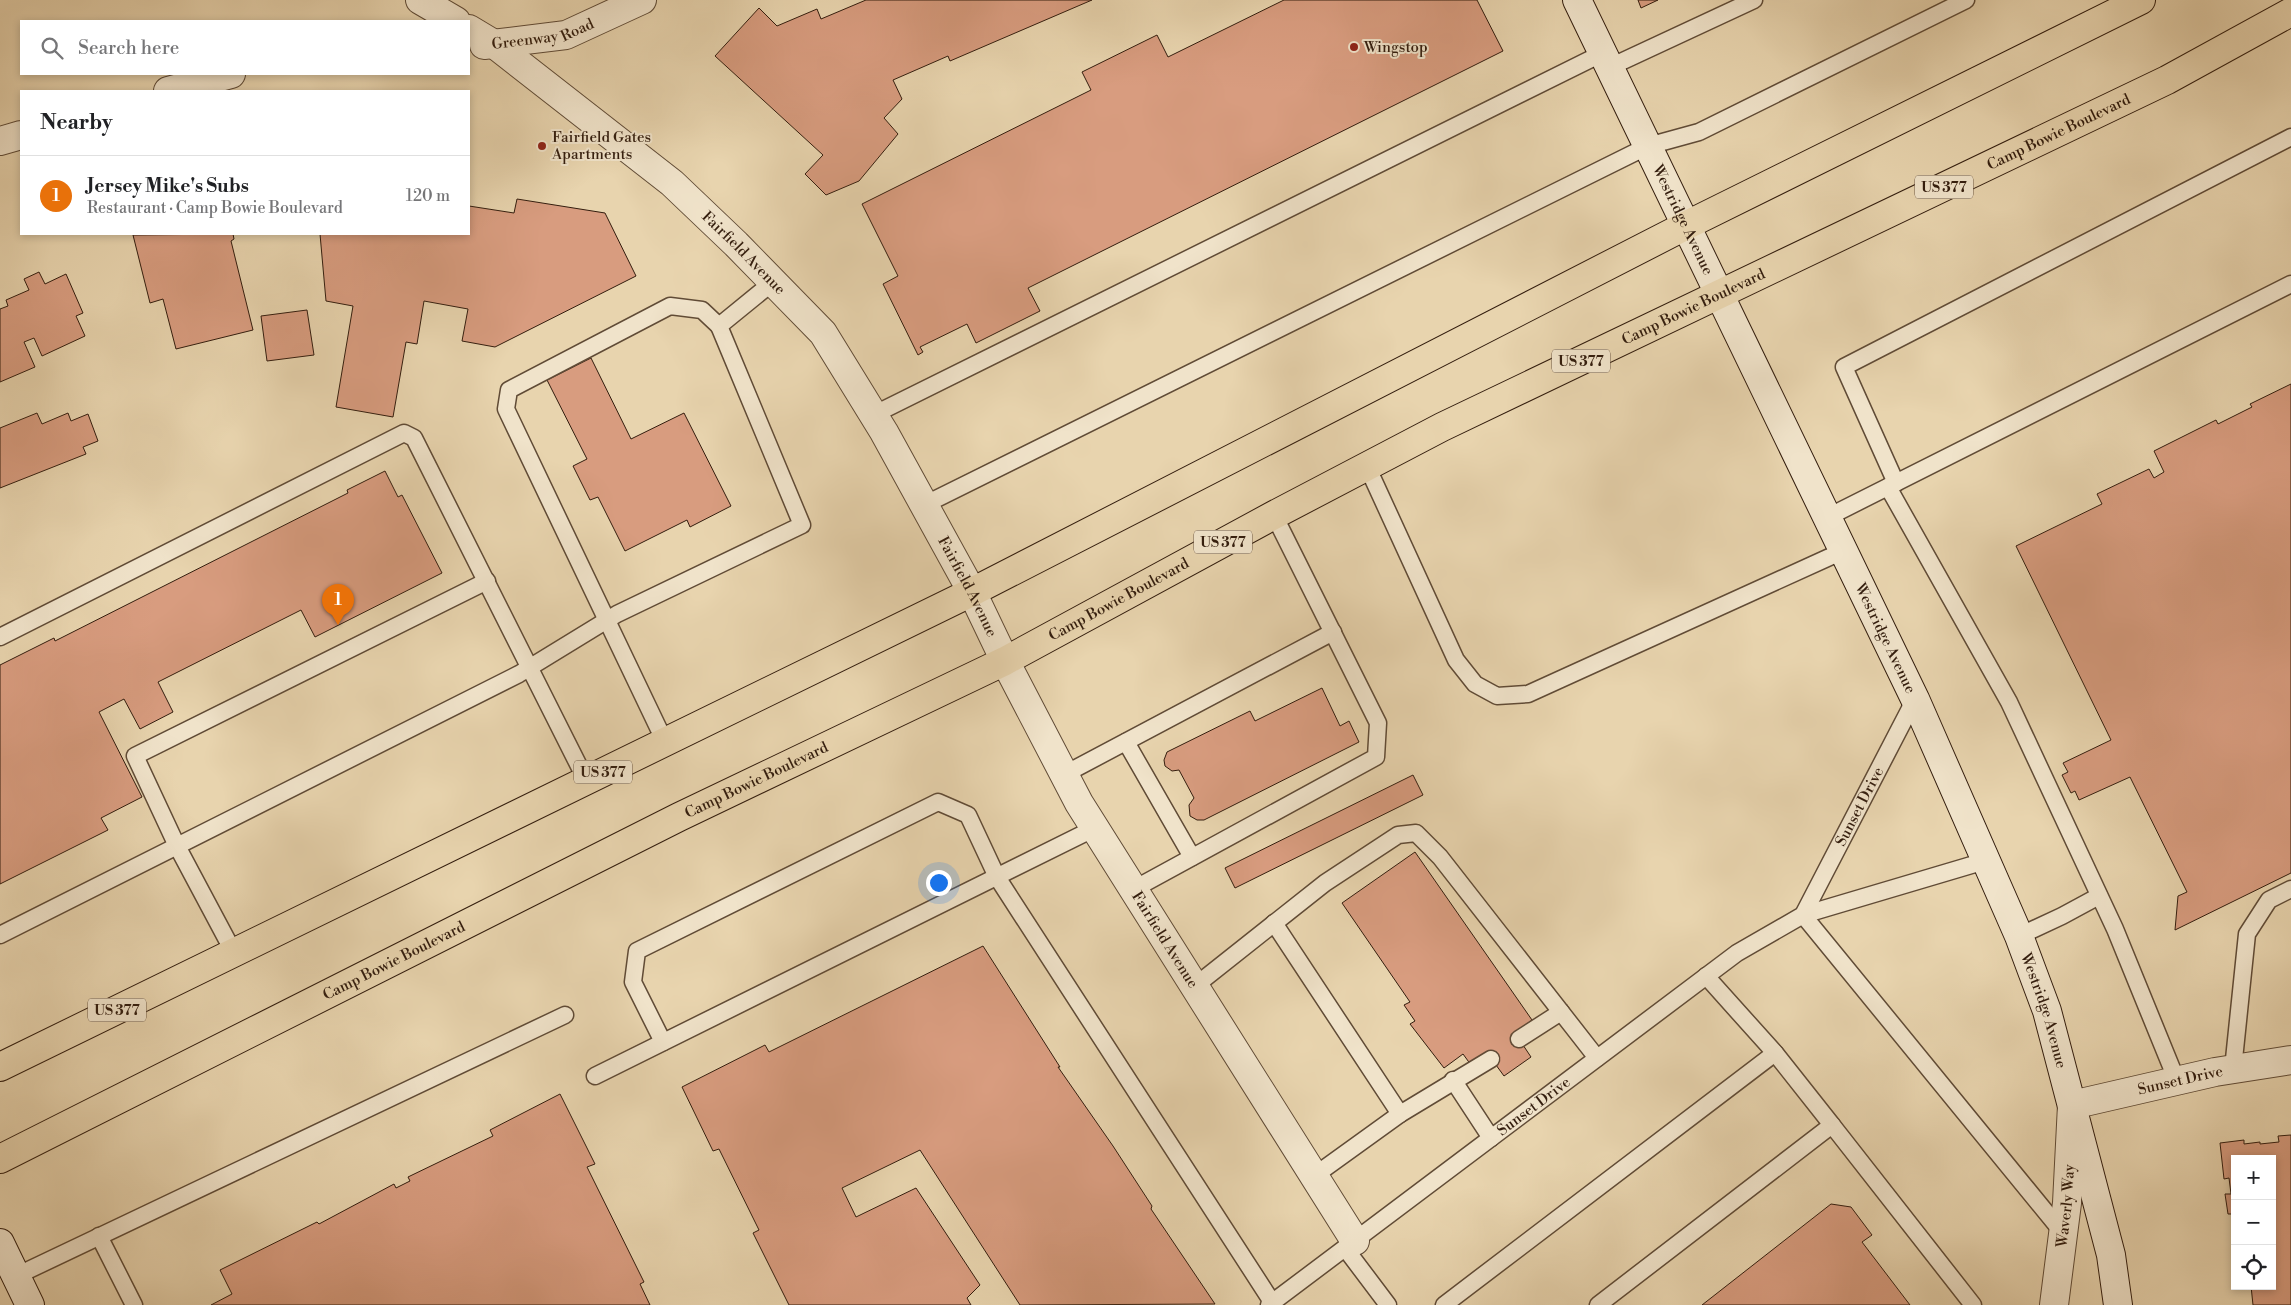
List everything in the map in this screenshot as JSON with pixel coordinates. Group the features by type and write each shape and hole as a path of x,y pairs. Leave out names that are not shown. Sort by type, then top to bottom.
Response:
{"main road":[{"name":"US 377","path":"0,1067 972,592 1687,226 2141,0"},
{"name":"Camp Bowie Boulevard","path":"0,1159 670,821 1004,661 1274,515 1442,427 1721,295 2166,80 2291,12"}],"street":[{"path":"420,0 454,20"},
{"name":"Greenway Road","path":"481,46 566,35 642,0"},
{"path":"1567,0 1601,49"},
{"name":"Westridge Avenue","path":"1577,0 1845,550 1915,699 1984,861 2019,936 2047,1011 2111,1255 2118,1305"},
{"name":"Fairfield Avenue","path":"470,30 481,46 672,183 823,333 873,415 972,592 1004,661 1095,828 1314,1176 1350,1244"},
{"path":"172,90 227,75"},
{"path":"0,141 20,135"},
{"name":"Sunset Drive","path":"2072,1105 2233,1069 2291,1060"},
{"name":"Waverly Way","path":"2054,1305 2064,1233 2072,1105"},
{"path":"0,1243 30,1305"}],"lane":[{"path":"873,415 1601,49 1754,0"},
{"path":"924,505 1648,146 1699,132 1966,0"},
{"path":"2177,1081 2121,944 2009,702 1892,485 1844,367 2291,137"},
{"path":"718,326 773,282"},
{"path":"1828,516 2291,284"},
{"path":"0,935 530,668 606,620 802,525 718,326 702,310 670,306 509,390 506,409 606,620 665,742"},
{"path":"0,637 404,434 414,438 586,780"},
{"path":"1368,466 1456,660 1475,684 1497,696 1528,694 1845,550"},
{"path":"1134,890 1376,757 1378,723 1274,515"},
{"path":"234,953 177,846 135,756 487,581"},
{"path":"1064,774 1333,632"},
{"name":"Sunset Drive","path":"1803,915 1915,699"},
{"path":"1126,742 1192,857"},
{"path":"663,1042 633,982 637,951 938,802 968,815 997,877 1277,1302"},
{"path":"595,1076 1095,828"},
{"path":"1195,986 1325,883 1398,835 1416,833 1440,857 1597,1058"},
{"name":"Sunset Drive","path":"1277,1302 1350,1244 1737,952 1803,915 1984,861"},
{"path":"2233,1069 2247,934 2268,900 2291,889"},
{"path":"2019,936 2099,896"},
{"path":"1803,915 2064,1233"},
{"path":"1274,923 1400,1114"},
{"path":"1706,976 1775,1053 1973,1305"},
{"path":"1519,1039 1561,1012"},
{"path":"16,1276 565,1015"},
{"path":"1444,1305 1775,1053"},
{"path":"1314,1176 1400,1114 1453,1080 1492,1059"},
{"path":"1453,1080 1492,1138"},
{"path":"1598,1305 1832,1125"},
{"path":"99,1236 134,1305"},
{"path":"1350,1244 1388,1305"}],"building":[{"path":"866,0 1092,0 950,61 948,56 893,80 902,99 884,118 898,134 859,181 826,195 805,174 823,155 715,56 759,8 777,26 817,9 821,19"},
{"path":"1284,0 1477,0 1503,51 1028,288 1040,311 976,343 967,324 920,347 923,352 918,355 883,284 898,276 862,204 1091,90 1082,72 1157,35 1168,57"},
{"path":"1638,0 1658,0 1641,8"},
{"path":"517,199 605,213 636,276 495,347 462,341 468,309 424,301 417,344 406,342 393,417 336,407 353,306 326,301 320,235 470,235 470,206 514,213"},
{"path":"133,235 233,235 234,239 231,241 253,330 176,349 163,299 150,303"},
{"path":"39,272 45,284 66,274 83,313 76,316 85,336 42,356 34,338 24,342 35,367 0,382 0,309 8,306 6,300 29,290 24,279"},
{"path":"307,310 314,355 267,361 261,316"},
{"path":"591,358 631,439 684,413 731,506 690,527 687,520 625,551 598,497 590,500 573,466 587,459 547,380"},
{"path":"2291,384 2291,873 2175,930 2178,896 2187,892 2130,777 2079,800 2075,791 2071,793 2062,775 2068,772 2063,763 2111,740 2016,546 2102,504 2097,494 2149,469 2154,478 2164,472 2154,451 2216,420 2218,424 2252,407 2250,404"},
{"path":"37,413 42,424 68,413 71,421 88,414 98,441 83,447 86,454 0,488 0,428"},
{"path":"385,471 398,497 402,495 442,573 315,637 301,610 158,682 173,712 140,729 124,699 99,712 142,797 101,818 108,830 0,884 0,665 54,638 55,641 348,493 347,490"},
{"path":"1322,688 1340,726 1349,721 1359,742 1204,820 1197,820 1190,816 1189,805 1194,798 1179,770 1172,771 1165,766 1164,760 1167,752 1250,711 1255,721"},
{"path":"1413,775 1423,795 1235,888 1225,868"},
{"path":"1415,852 1532,1020 1515,1033 1531,1057 1504,1076 1488,1054 1471,1065 1463,1054 1444,1068 1410,1024 1415,1021 1404,1005 1410,1002 1342,903"},
{"path":"983,946 1060,1067 1058,1067 1113,1146 1152,1206 1151,1209 1215,1304 1020,1305 920,1150 842,1188 856,1217 916,1188 980,1285 967,1298 971,1305 789,1305 753,1233 759,1230 719,1149 713,1151 682,1087 765,1045 769,1052"},
{"path":"560,1094 595,1164 587,1167 644,1282 640,1284 650,1305 211,1305 232,1294 220,1270 317,1222 319,1224 394,1184 396,1188 410,1181 408,1177 493,1136 490,1130"},
{"path":"2291,1135 2291,1305 2253,1305 2251,1290 2276,1290 2276,1155 2231,1155 2231,1194 2229,1178 2224,1179 2220,1143 2244,1140 2244,1144 2279,1142 2278,1136"},
{"path":"2225,1194 2231,1194 2231,1214 2228,1214"},
{"path":"1831,1204 1851,1207 1872,1235 1862,1242 1910,1305 1702,1305"}],"place":[{"name":"Wingstop","path":"1354,47"},
{"name":"Fairfield Gates Apartments","path":"542,146"},
{"name":"Jersey Mike's Subs","path":"338,625"}]}
